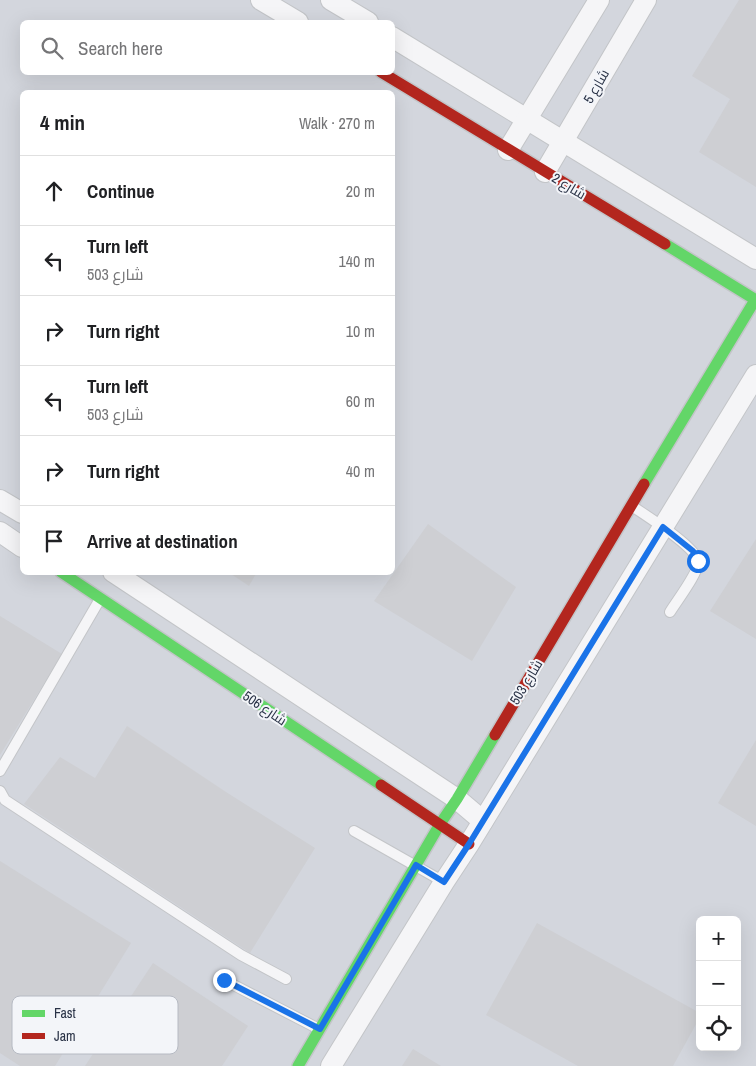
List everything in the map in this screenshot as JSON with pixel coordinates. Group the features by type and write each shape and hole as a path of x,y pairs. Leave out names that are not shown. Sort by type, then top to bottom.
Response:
{"street":[{"path":"261,0 295,20"},
{"path":"331,0 365,20"},
{"path":"508,150 599,0"},
{"name":"شارع 5","path":"545,172 646,0"},
{"path":"395,39 756,258"},
{"name":"شارع 2","path":"386,75 756,300"},
{"name":"شارع 503","path":"298,1066 440,824 756,300"},
{"path":"331,1066 444,882 484,821 756,375"},
{"path":"0,500 20,512"},
{"path":"0,532 20,546"},
{"name":"شارع 506","path":"66,575 469,844"},
{"name":"شارع 506","path":"118,575 456,799 484,821"},
{"path":"257,702 272,678"},
{"path":"320,1029 347,1039"}],"lane":[{"path":"631,506 663,527 693,551 698,561 696,572 670,612"},
{"path":"0,771 101,598"},
{"path":"0,791 5,800 241,955 286,979"},
{"path":"354,831 444,882"},
{"path":"224,980 320,1029"}],"shaded area":[{"path":"0,0 756,0 756,1066 0,1066"}],"building":[{"path":"739,0 756,0 756,187 699,152 730,99 692,76"},
{"path":"428,524 516,587 472,661 374,601 392,575 395,575 395,571"},
{"path":"756,539 756,639 710,611"},
{"path":"232,575 255,575 249,586"},
{"path":"0,616 62,654 0,755"},
{"path":"127,726 315,848 250,953 24,804 60,757 95,778"},
{"path":"756,740 756,826 718,803"},
{"path":"0,861 131,943 98,996 12,996 12,1054 62,1054 55,1066 20,1066 0,1053"},
{"path":"537,923 696,1011 696,1024 673,1066 578,1066 486,1015"},
{"path":"153,963 248,1026 222,1066 85,1066 93,1054 178,1054 178,996 131,996"},
{"path":"413,1049 441,1066 402,1066"}],"traffic: fast":[{"path":"665,244 756,300"},
{"path":"644,484 755,300"},
{"path":"66,575 381,785"},
{"path":"298,1066 440,824 495,735"}],"traffic: jam":[{"path":"386,75 665,244"},
{"path":"495,735 644,484"},
{"path":"381,785 469,844"}],"route":[{"path":"224,980 320,1029 416,865 444,882 663,527 693,551 698,561"}]}
